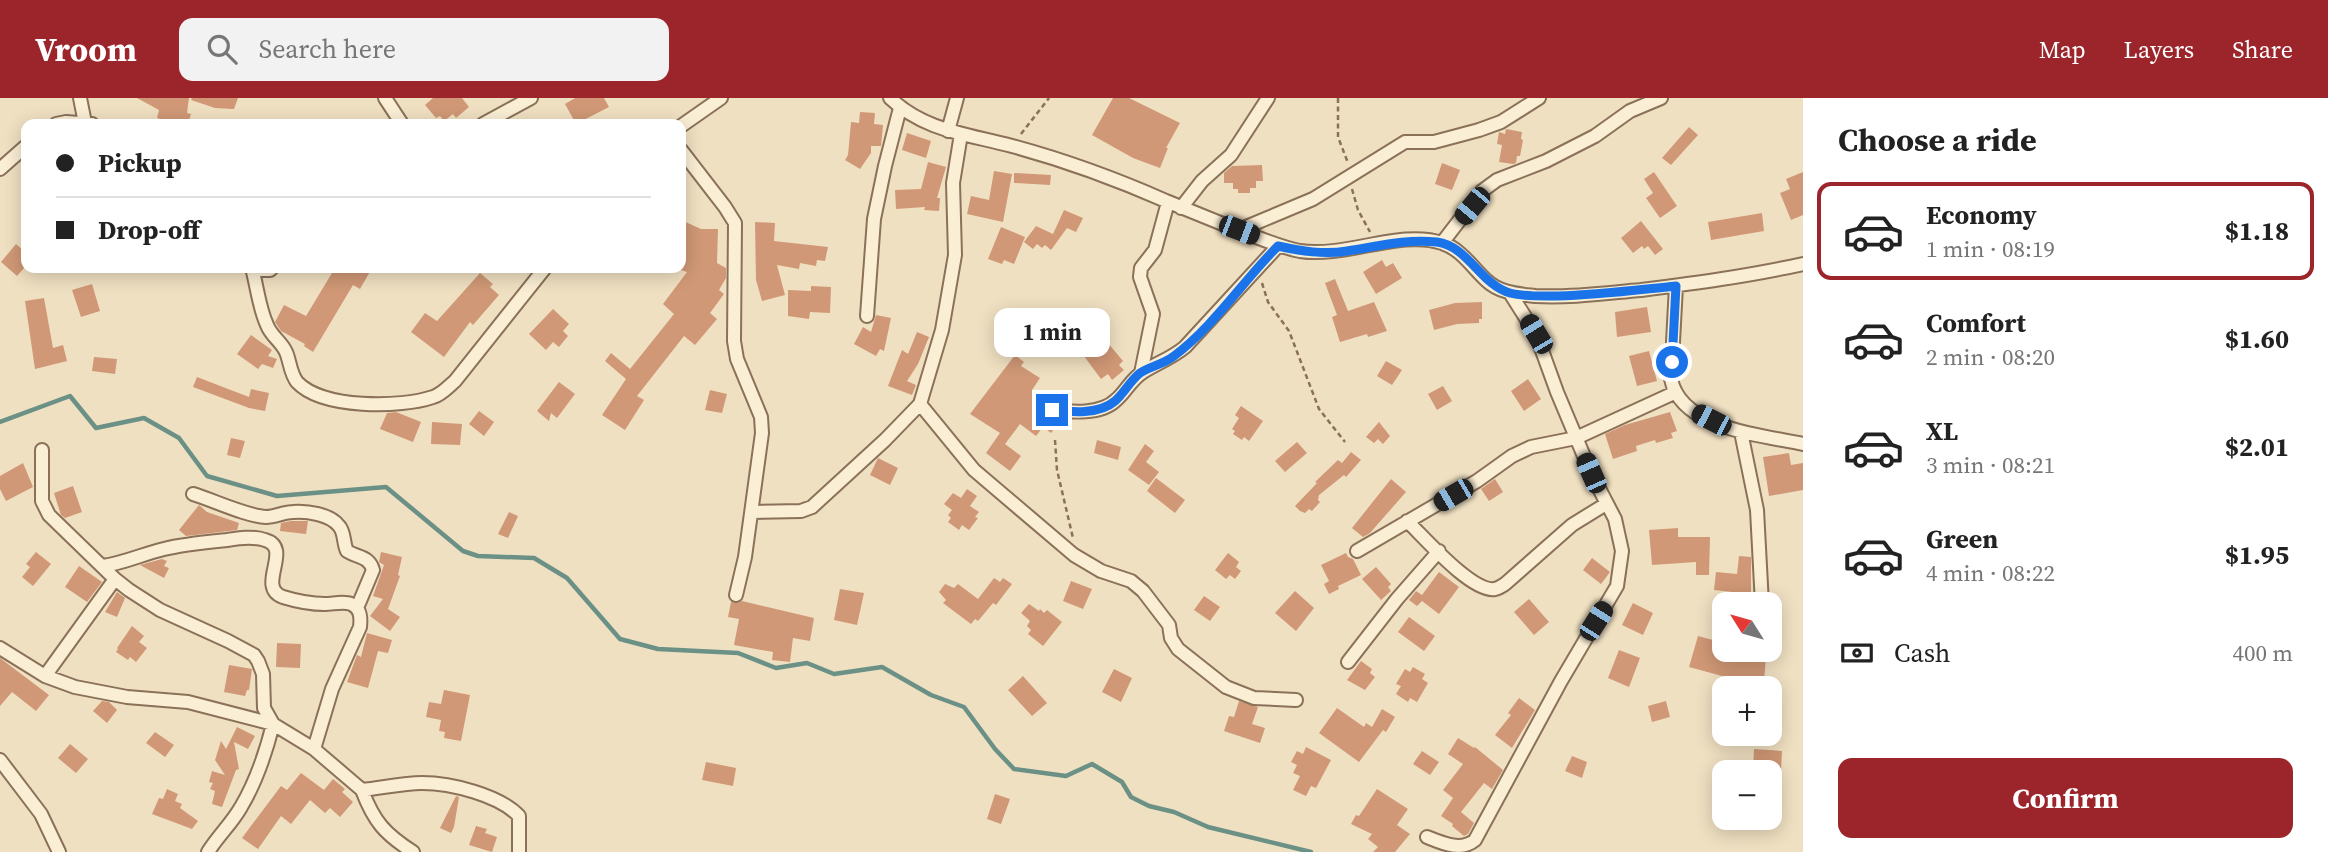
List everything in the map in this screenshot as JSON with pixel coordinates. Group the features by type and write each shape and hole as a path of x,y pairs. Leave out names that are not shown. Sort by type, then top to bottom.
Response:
{"street":[{"path":"80,98 86,119"},
{"path":"384,98 399,119"},
{"path":"492,119 531,98"},
{"path":"686,122 721,98"},
{"path":"890,98 900,108 922,121 954,132 1013,146 1121,182 1278,246 1322,253 1409,240 1442,243 1464,257 1487,282 1510,293 1538,296 1593,295 1745,277 1803,264"},
{"path":"752,512 801,511 812,507 920,404 942,330 955,255 953,183 957,98"},
{"path":"1141,373 1153,314 1140,277 1142,268 1155,250 1175,205 1231,155 1268,98"},
{"path":"1239,230 1313,199 1405,142 1434,142 1479,130 1501,122 1539,98"},
{"path":"1442,243 1482,191 1497,180 1546,162 1595,136 1630,111 1661,98"},
{"path":"867,316 874,219 900,108"},
{"path":"0,169 21,150"},
{"path":"686,156 725,206 734,223 734,341 737,359 762,425 752,512 736,595"},
{"path":"1052,410 1072,412 1109,405 1117,400 1141,373 1171,359 1185,347 1278,246"},
{"path":"253,273 266,324 285,350 290,370 298,382 312,392 342,401 388,403 437,397 455,382 541,273"},
{"path":"1676,286 1671,379 1674,393 1695,412 1727,428 1803,444"},
{"path":"1427,837 1444,844 1460,846 1469,845 1475,840 1560,681 1617,586 1622,551 1615,519 1576,438 1536,334 1510,293"},
{"path":"1357,551 1476,481 1512,456 1531,447 1576,438 1674,393"},
{"path":"920,404 974,470 1074,555 1101,571 1130,581 1143,591 1168,625 1171,638 1178,649 1226,688 1254,698 1296,700"},
{"path":"1741,432 1757,510 1761,592"},
{"path":"42,450 44,508 115,579 160,610 228,641 254,655 258,661 262,674 264,708 273,724 250,791 208,852"},
{"path":"193,494 268,517 292,512 309,513 338,524 343,531 342,542 347,551 365,558 371,563 373,570 357,608"},
{"path":"1407,521 1466,577 1481,586 1494,589 1505,584 1572,525 1606,504"},
{"path":"103,566 207,541 245,538 265,540 273,544 276,551 271,583 276,593 306,602 350,604 357,608 362,617 360,626 332,689 314,749"},
{"path":"1348,662 1438,551"},
{"path":"45,676 115,579"},
{"path":"0,648 45,676 104,694 188,702 273,724 314,749 362,790 371,813 382,829 413,852"},
{"path":"0,760 41,814 59,852"},
{"path":"362,790 422,783 464,789 495,800 511,808 519,817 519,852"}],"path":[{"path":"1013,146 1049,98"},
{"path":"1338,98 1338,137 1352,174 1353,196 1377,244"},
{"path":"1257,267 1268,302 1289,331 1319,409 1345,442"},
{"path":"1055,440 1057,470 1068,512 1074,555"}],"building":[{"path":"137,98 189,98 187,113 191,114 190,119 160,119 157,118 159,110"},
{"path":"238,98 234,109 215,108 191,100"},
{"path":"433,98 462,98 469,107 456,118 453,114 442,119 440,116 436,118 425,105"},
{"path":"575,98 604,98 609,107 586,119 573,119 565,104"},
{"path":"1113,98 1129,98 1180,123 1166,148 1160,168 1133,158 1092,135"},
{"path":"860,112 875,113 874,124 883,125 881,146 871,146 871,153 860,169 845,160 848,155 851,122 859,123"},
{"path":"1689,127 1698,135 1671,165 1662,158"},
{"path":"1506,129 1522,132 1520,156 1517,156 1516,163 1513,164 1499,162 1502,145 1497,144 1499,132 1505,134"},
{"path":"907,133 931,141 926,158 902,150"},
{"path":"928,162 946,167 937,198 940,198 939,211 924,210 925,207 896,209 895,190 921,189"},
{"path":"1442,163 1460,170 1452,190 1435,184"},
{"path":"1262,165 1263,181 1256,181 1256,188 1250,188 1250,193 1238,193 1238,189 1233,189 1233,183 1224,183 1224,173 1232,166"},
{"path":"994,171 1012,174 1003,222 967,214 971,196 989,200"},
{"path":"1654,172 1677,206 1660,218 1646,198 1653,193 1644,179"},
{"path":"1803,172 1803,215 1791,220 1780,193 1790,189 1786,179"},
{"path":"1014,173 1051,175 1050,185 1014,183"},
{"path":"1064,210 1083,218 1076,232 1067,228 1051,250 1045,245 1042,248 1037,244 1033,249 1024,242 1036,226 1053,234"},
{"path":"1762,213 1764,231 1711,240 1708,222"},
{"path":"1641,221 1663,249 1655,255 1648,246 1644,249 1642,246 1633,253 1621,238"},
{"path":"686,222 701,229 718,229 717,263 726,268 726,278 719,290 724,294 710,313 717,319 695,345 684,336 637,396 644,400 625,430 602,415 626,379 605,361 611,353 630,369 674,314 663,304 687,272"},
{"path":"755,222 775,223 774,241 828,247 825,261 817,260 816,266 800,263 799,269 777,265 785,295 762,301 756,280"},
{"path":"1001,227 1025,237 1014,264 1004,260 1002,264 988,259"},
{"path":"16,244 21,248 21,272 17,276 1,262"},
{"path":"1382,260 1386,267 1393,263 1402,278 1376,294 1363,272"},
{"path":"332,273 369,273 360,289 353,285 313,352 304,346 305,344 281,331 275,322 284,305 306,316"},
{"path":"480,273 493,284 490,287 499,295 473,325 470,322 444,357 411,332 425,313 437,321"},
{"path":"1335,279 1348,311 1374,302 1387,331 1340,342 1332,317 1337,315 1325,283"},
{"path":"92,284 100,311 81,317 72,290"},
{"path":"811,286 831,287 830,313 810,312 809,319 788,316 788,290 811,291"},
{"path":"44,298 53,348 63,345 67,361 35,369 25,301"},
{"path":"1482,302 1482,319 1479,319 1479,323 1457,324 1434,330 1429,310 1455,303"},
{"path":"1647,307 1651,332 1617,337 1615,312"},
{"path":"553,309 569,324 563,331 568,336 559,347 553,342 546,350 529,334"},
{"path":"876,315 891,318 884,351 880,349 876,356 854,344 863,327 871,332"},
{"path":"1098,331 1123,361 1119,365 1124,370 1112,380 1108,374 1101,379 1078,348"},
{"path":"917,332 929,337 918,364 907,381 916,385 912,395 888,386 902,350 908,354"},
{"path":"251,335 272,350 268,356 277,359 273,368 262,364 258,369 237,354"},
{"path":"1649,351 1657,381 1637,386 1629,356"},
{"path":"1015,355 1024,362 1021,366 1040,378 1032,390 1048,402 1042,409 1044,414 1058,424 1051,433 1043,427 1036,436 1020,424 1005,444 1021,456 1010,471 986,453 1000,433 970,414"},
{"path":"94,357 117,359 115,374 92,371"},
{"path":"1386,361 1402,370 1392,385 1377,376"},
{"path":"197,377 249,397 251,389 269,393 265,411 249,408 193,387"},
{"path":"1528,379 1541,399 1524,411 1511,391"},
{"path":"559,382 575,394 557,418 551,413 549,421 537,411"},
{"path":"1443,386 1452,401 1437,410 1428,394"},
{"path":"710,390 727,394 722,413 705,410"},
{"path":"1241,406 1263,421 1249,441 1233,434 1235,431 1232,429 1239,418 1235,415"},
{"path":"479,411 494,422 484,436 469,424"},
{"path":"396,412 421,422 413,442 380,429 387,413"},
{"path":"1670,412 1677,431 1671,433 1673,438 1636,446 1637,451 1613,459 1605,434 1625,425"},
{"path":"432,422 462,424 460,445 431,444"},
{"path":"1379,422 1390,436 1383,444 1378,439 1374,443 1366,437"},
{"path":"231,438 245,441 240,458 227,455"},
{"path":"1097,440 1121,447 1118,460 1094,453"},
{"path":"1297,442 1307,453 1285,472 1275,461"},
{"path":"1145,444 1154,451 1146,462 1159,472 1149,485 1128,470"},
{"path":"1351,452 1361,460 1346,477 1344,475 1319,495 1320,502 1312,511 1300,511 1295,506 1317,483 1315,482 1338,460 1342,463"},
{"path":"1789,453 1791,465 1803,463 1803,490 1769,496 1763,457"},
{"path":"878,458 898,468 890,485 870,475"},
{"path":"23,463 33,487 6,501 0,489 0,476"},
{"path":"1156,478 1185,500 1175,513 1147,491"},
{"path":"1391,479 1406,492 1370,533 1363,537 1352,528"},
{"path":"1495,479 1503,492 1489,501 1481,489"},
{"path":"73,486 82,512 65,518 61,515 54,493"},
{"path":"967,489 977,496 970,506 979,512 975,517 978,518 969,530 962,525 959,530 948,522 951,518 948,515 952,510 944,504 953,493 961,498"},
{"path":"199,505 207,512 239,523 237,530 186,536 179,530"},
{"path":"509,512 518,516 508,538 498,534"},
{"path":"308,521 306,534 280,531 281,523"},
{"path":"1678,528 1678,537 1710,537 1709,575 1696,575 1696,562 1652,565 1649,530"},
{"path":"36,552 51,564 33,586 22,577 30,567 26,564"},
{"path":"381,552 402,557 400,576 388,609 400,617 390,631 370,616 383,599 373,596 384,565 379,562"},
{"path":"1228,553 1239,562 1236,567 1241,571 1235,579 1230,575 1226,579 1215,570"},
{"path":"1346,553 1353,559 1361,575 1338,586 1339,589 1329,594 1324,584 1329,581 1321,565"},
{"path":"1739,556 1751,557 1751,592 1714,590 1716,572 1737,574"},
{"path":"1592,558 1610,572 1601,584 1583,570"},
{"path":"162,559 167,561 164,566 169,568 164,578 140,565"},
{"path":"79,566 102,582 87,602 65,587"},
{"path":"1376,567 1391,584 1388,587 1391,591 1381,600 1362,579"},
{"path":"1439,572 1459,587 1439,614 1422,601 1417,606 1409,600 1416,591 1422,595"},
{"path":"994,578 1000,582 1003,578 1012,584 996,605 993,603 978,621 975,619 971,624 943,603 946,600 939,592 945,584 954,588 958,584 978,599"},
{"path":"1071,581 1092,589 1083,609 1063,601"},
{"path":"840,589 864,593 857,625 834,620"},
{"path":"1295,591 1314,608 1296,631 1275,613"},
{"path":"117,592 125,598 117,617 105,612"},
{"path":"1204,596 1220,607 1210,621 1194,610"},
{"path":"1529,599 1549,622 1534,635 1514,612"},
{"path":"742,601 814,618 810,641 793,638 790,662 772,660 773,652 734,645 739,619 728,617 731,602"},
{"path":"1633,603 1653,613 1643,635 1622,625"},
{"path":"1029,604 1044,613 1047,610 1062,622 1043,646 1028,634 1031,630 1027,626 1030,621 1021,613"},
{"path":"1409,617 1435,636 1424,651 1398,632"},
{"path":"132,626 144,636 139,642 147,648 136,662 116,652"},
{"path":"367,633 392,640 388,653 378,651 368,688 347,682 357,655 361,657"},
{"path":"1698,636 1712,640 1712,662 1766,662 1764,676 1722,676 1689,667"},
{"path":"277,643 301,644 300,668 276,667"},
{"path":"1619,650 1640,658 1629,687 1608,678"},
{"path":"0,658 49,695 36,711 12,692 0,706"},
{"path":"1361,661 1372,669 1370,673 1375,677 1365,690 1347,680"},
{"path":"229,665 252,669 249,690 245,696 224,692"},
{"path":"1413,667 1425,674 1422,679 1428,683 1417,702 1410,698 1408,702 1396,694 1401,686 1396,684 1405,669 1410,672"},
{"path":"1114,669 1132,678 1121,702 1102,692"},
{"path":"1023,676 1047,703 1032,716 1008,690"},
{"path":"444,690 470,695 461,741 444,738 445,732 439,731 441,720 426,717 429,702 441,704"},
{"path":"1519,698 1535,710 1512,748 1495,735 1511,715 1508,713"},
{"path":"102,701 109,702 117,710 107,723 93,711"},
{"path":"1239,701 1258,707 1252,724 1265,728 1260,743 1224,731 1229,716 1234,717"},
{"path":"1666,701 1670,717 1652,722 1648,706"},
{"path":"1337,708 1364,727 1366,723 1372,727 1382,709 1395,717 1386,732 1383,730 1359,762 1319,733"},
{"path":"237,727 255,736 248,749 234,742 239,769 236,770 222,807 212,804 215,791 210,789 213,783 209,782 212,771 225,775 215,760 221,741 226,749"},
{"path":"155,732 174,745 165,757 146,743"},
{"path":"1458,738 1475,747 1503,770 1492,789 1484,783 1461,812 1474,823 1464,836 1441,816 1453,798 1443,790 1463,764 1448,754"},
{"path":"70,744 88,759 76,773 58,758"},
{"path":"1306,747 1331,760 1316,788 1311,786 1306,796 1293,790 1300,776 1293,773 1297,765 1291,762 1297,751 1303,754"},
{"path":"1754,749 1782,751 1782,760 1753,760"},
{"path":"1422,751 1439,762 1430,775 1413,764"},
{"path":"1572,756 1587,762 1582,778 1565,771"},
{"path":"706,762 736,768 733,786 702,780"},
{"path":"301,773 324,790 333,779 345,789 342,792 353,802 340,817 330,808 325,813 310,800 291,824 281,816 258,849 242,838 281,786 287,790"},
{"path":"167,789 178,794 175,801 182,804 180,808 198,821 192,829 152,814 159,798 163,799"},
{"path":"1377,789 1408,809 1397,825 1410,834 1395,852 1373,852 1378,847 1368,839 1372,834 1351,824"},
{"path":"995,794 1010,799 1001,824 987,819"},
{"path":"456,796 459,797 451,833 440,828"},
{"path":"476,826 487,829 485,833 497,837 492,852 469,845"}],"waterway":[{"path":"0,422 70,396 96,428 144,418 179,438 207,476 277,496 386,487 463,551 478,556 534,558 567,578 620,639 658,649 738,653 776,668 807,663 834,674 882,667 931,695 964,707 995,749 1014,769 1066,776 1092,764 1122,782 1131,797 1149,806 1174,812 1208,827 1311,852"}],"route":[{"path":"1052,410 1072,412 1096,409 1117,400 1141,373 1171,359 1185,347 1278,246 1322,253 1409,240 1442,243 1464,257 1487,282 1510,293 1538,296 1593,295 1676,286 1672,362"}]}
